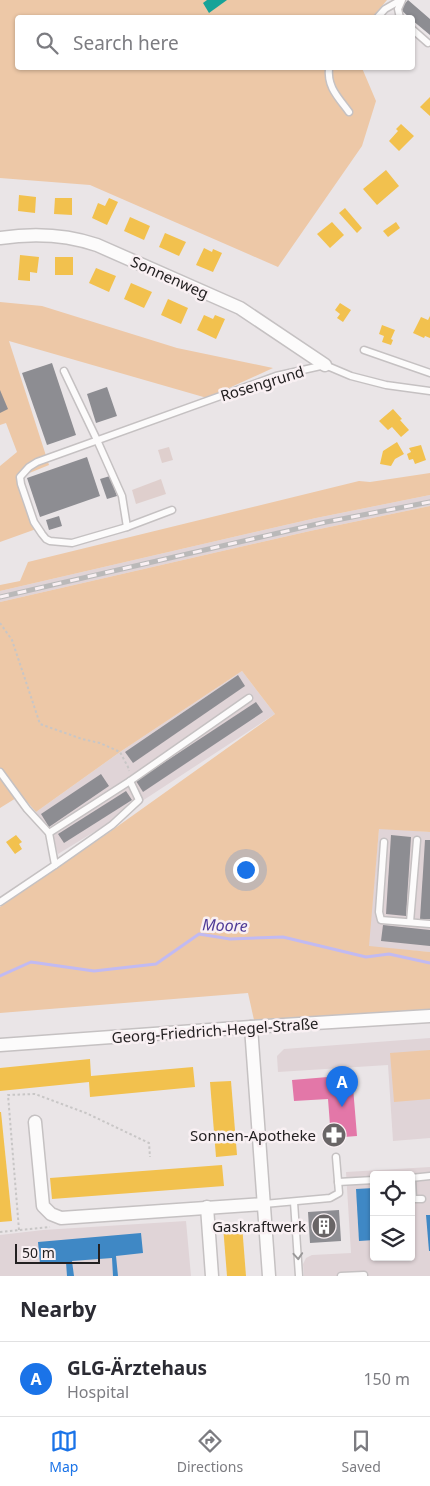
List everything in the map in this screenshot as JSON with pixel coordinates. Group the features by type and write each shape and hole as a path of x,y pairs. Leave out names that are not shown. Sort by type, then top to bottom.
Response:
{"street":[{"name":"Sonnenweg","path":"0,238 23,235 60,236 79,239 97,245 240,308 325,365"},
{"name":"Georg-Friedrich-Hegel-Straße","path":"0,1045 430,1016"},
{"path":"251,1027 269,1276"},
{"path":"35,1122 43,1206 58,1217 264,1204"},
{"path":"207,1208 212,1276"}],"lane":[{"path":"380,15 385,9 402,0"},
{"path":"399,15 398,9 402,0"},
{"path":"415,31 428,42"},
{"path":"329,70 328,76 331,85 349,112"},
{"path":"364,350 430,373"},
{"name":"Rosengrund","path":"98,440 276,376 325,365 351,376 386,386 430,392"},
{"path":"64,371 98,440 122,496 127,527"},
{"path":"98,440 37,462 29,467 20,477 34,522 46,539 72,543 127,527 172,510"},
{"path":"49,833 249,698"},
{"path":"0,772 27,809 49,833 54,865"},
{"path":"0,902 112,825 139,800 130,780"},
{"path":"410,922 417,840"},
{"path":"384,842 379,912 381,920 430,924"},
{"path":"264,1204 330,1198 339,1193 336,1157"},
{"path":"415,1178 430,1176"},
{"path":"338,1182 370,1180"},
{"path":"415,1199 422,1198"},
{"path":"294,1202 299,1276"},
{"path":"341,1276 364,1276"}],"path":[{"path":"0,623 12,640 40,724 82,739 100,743 120,752 128,767 130,780"},
{"path":"19,1230 8,1095 35,1094 86,1113 148,1143 150,1157"},
{"path":"0,1232 52,1226 58,1217"}],"shaded area":[{"path":"0,0 387,0 374,15 15,15 15,70 363,70 376,101 362,146 278,267 90,185 0,178"},
{"path":"0,302 42,306 177,348 273,368 207,398 9,341 49,465 22,476 39,528 0,542 0,466 17,452 6,423 0,425"},
{"path":"430,473 430,495 316,518 0,591 0,585 20,581 28,562 359,481 370,482"},
{"path":"430,495 430,506 310,531 0,602 0,591 316,518"},
{"path":"430,506 430,832 379,829 369,946 430,952 430,1011 254,1020 248,993 0,1013 0,907 111,831 275,714 242,671 120,752 36,812 21,795 0,808 0,602 310,531"},
{"path":"242,671 275,714 58,854 51,832 36,812 120,752"},
{"path":"379,828 430,832 430,952 368,947"},
{"path":"430,1038 430,1138 393,1141 388,1065 278,1072 277,1056 284,1049"},
{"path":"430,1050 430,1099 394,1102 390,1053"},
{"path":"430,1167 430,1276 304,1276 303,1264 306,1258 312,1255 351,1253 346,1172"},
{"path":"186,1221 191,1276 0,1276 0,1235 43,1230"}],"building: Homes":[{"path":"430,97 430,116 420,107"},
{"path":"401,124 414,136 399,151 389,141 398,131 396,129"},
{"path":"386,170 399,186 377,205 363,189"},
{"path":"19,195 36,197 35,213 18,211"},
{"path":"55,198 72,198 72,215 54,214"},
{"path":"109,198 118,202 107,225 92,218 98,203 105,206"},
{"path":"345,208 362,228 357,233 339,213"},
{"path":"130,217 150,226 144,240 124,231"},
{"path":"332,222 344,235 330,248 317,234"},
{"path":"396,222 400,228 388,237 383,231"},
{"path":"165,233 186,242 179,256 159,247"},
{"path":"204,248 212,252 213,249 222,253 213,272 196,265"},
{"path":"20,255 39,257 37,273 30,272 30,281 18,280"},
{"path":"55,257 73,257 73,275 55,275"},
{"path":"96,268 116,276 109,292 89,283"},
{"path":"131,283 152,292 144,308 124,299"},
{"path":"168,299 188,308 181,324 161,315"},
{"path":"340,303 351,310 343,322 337,318 340,314 335,310"},
{"path":"204,315 213,319 215,315 225,319 216,339 197,330"},
{"path":"430,316 430,338 425,336 424,338 413,333 421,317 428,320"},
{"path":"382,325 395,330 391,339 393,340 391,345 382,342 384,336 379,334"},
{"path":"393,409 409,430 401,437 392,427 388,430 379,421"},
{"path":"397,442 404,454 395,459 391,466 380,464 383,451"},
{"path":"421,445 426,460 415,464 413,459 409,460 407,454 411,452 409,448"},
{"path":"16,835 22,842 19,844 22,849 15,854 6,842"},
{"path":"90,1059 91,1076 193,1067 195,1087 90,1097 89,1082 0,1091 0,1068"},
{"path":"231,1081 237,1155 216,1157 210,1082"},
{"path":"0,1112 12,1221 0,1222"},
{"path":"222,1165 224,1186 52,1199 50,1178"},
{"path":"242,1225 246,1276 227,1276 223,1226"}],"building: Schools":[{"path":"370,1188 370,1240 359,1241 356,1189"},
{"path":"426,1215 430,1215 430,1251 429,1251"},
{"path":"141,1233 143,1253 116,1256 118,1276 113,1276 112,1258 72,1261 74,1276 67,1276 66,1262 40,1264 38,1242"}],"building: Health":[{"path":"352,1075 357,1136 331,1138 328,1099 294,1101 292,1080"}],"building: Public":[{"path":"207,0 227,0 209,13 203,3"}],"building: Industry":[{"path":"408,0 430,19 430,35 415,22 415,15 407,15 400,9"},
{"path":"52,363 76,435 47,445 22,373"},
{"path":"107,387 117,416 96,423 87,394"},
{"path":"0,390 8,409 0,413"},
{"path":"87,457 100,496 40,517 27,478"},
{"path":"110,476 117,496 107,499 100,479"},
{"path":"59,516 62,526 49,530 46,520"},
{"path":"238,675 245,686 133,763 125,752"},
{"path":"256,702 263,712 143,792 136,781"},
{"path":"101,774 109,786 49,827 41,814"},
{"path":"126,791 132,800 64,843 58,834"},
{"path":"391,835 411,837 406,916 386,914"},
{"path":"425,840 430,840 430,919 420,919"},
{"path":"383,925 430,930 430,946 381,941"},
{"name":"Gaskraftwerk","path":"339,1210 341,1241 310,1243 308,1212"}],"building: Other":[{"path":"169,447 173,460 162,463 158,450"},
{"path":"161,479 166,494 136,504 132,490"}],"waterway":[{"name":"Moore","path":"0,976 31,962 94,971 156,964 199,934 230,939 283,937 366,957 389,954 430,963"}],"railway":[{"path":"0,597 326,522 430,502"}],"place":[{"name":"GLG-Ärztehaus","path":"342,1107"},
{"name":"Sonnen-Apotheke","path":"334,1135"},
{"name":"Gaskraftwerk","path":"324,1226"}]}
